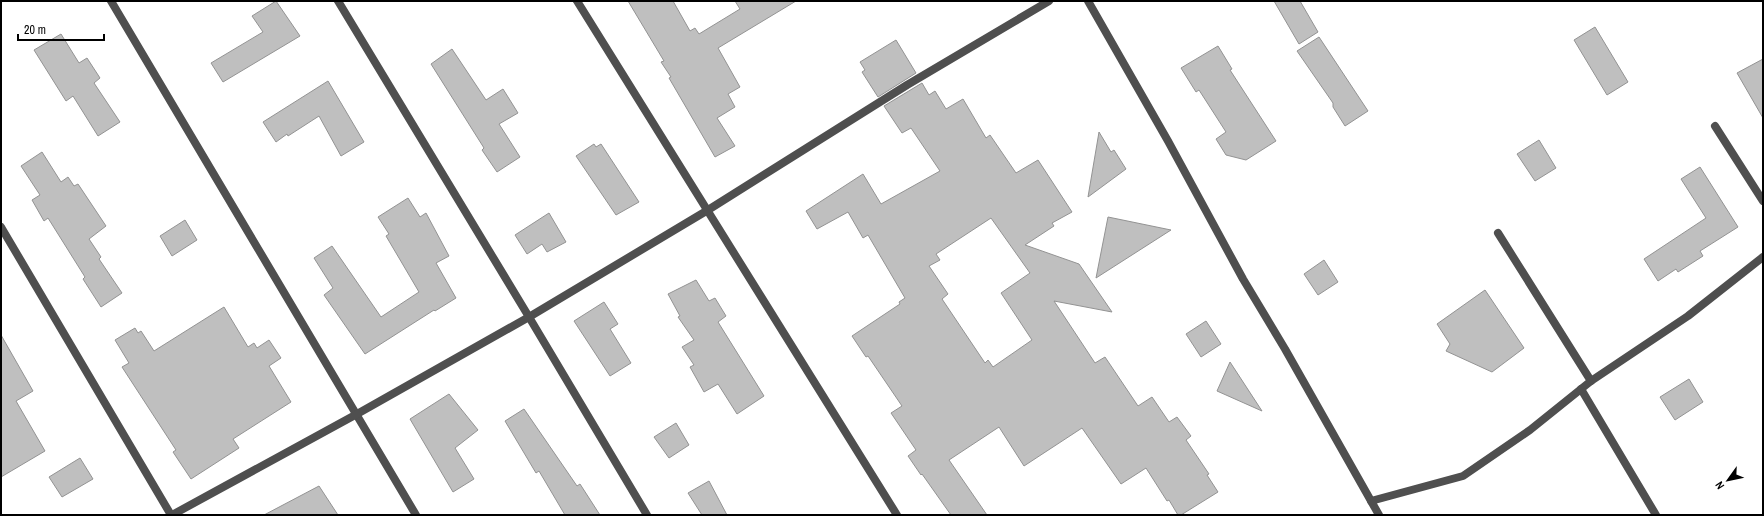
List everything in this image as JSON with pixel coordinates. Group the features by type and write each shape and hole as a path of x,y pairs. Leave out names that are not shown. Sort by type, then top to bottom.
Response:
{"street":[{"path":"111,1 416,515"},
{"path":"338,1 530,317 647,515"},
{"path":"577,1 897,515"},
{"path":"1,227 171,515 357,414 530,317 708,210 907,85 1049,1"},
{"path":"1088,1 1168,141 1243,280 1285,349 1379,515"},
{"path":"1715,126 1763,201"},
{"path":"1498,233 1592,381"},
{"path":"1371,501 1463,476 1530,430 1592,381 1688,316 1763,257"},
{"path":"1581,389 1656,515"}],"building":[{"path":"276,1 300,36 223,82 211,63 263,32 252,16"},
{"path":"628,1 673,1 690,31 695,28 699,34 740,9 735,1 796,1 718,48 740,87 728,94 735,107 717,118 735,146 715,157 669,78 671,77 661,62 664,61"},
{"path":"1274,1 1300,1 1318,32 1299,44"},
{"path":"1595,27 1628,82 1607,95 1574,40"},
{"path":"61,34 79,63 87,58 100,78 94,83 120,122 98,136 73,96 66,101 34,50"},
{"path":"1319,37 1368,111 1345,126 1333,107 1333,103 1297,51"},
{"path":"896,40 916,73 878,97 862,72 865,70 860,62"},
{"path":"1218,46 1232,69 1230,70 1276,141 1246,160 1226,155 1216,139 1226,132 1199,90 1196,92 1181,68"},
{"path":"452,49 486,100 503,89 518,113 499,124 520,157 497,172 482,150 484,148 431,64"},
{"path":"1763,59 1763,118 1737,73"},
{"path":"328,81 364,142 341,156 319,116 276,142 263,122"},
{"path":"922,83 929,95 935,91 946,109 963,99 986,138 990,135 1016,173 1038,160 1072,212 1052,223 1054,226 1025,245 1079,264 1112,312 1054,301 1095,363 1105,357 1138,406 1152,397 1169,422 1177,417 1191,436 1186,440 1209,474 1207,475 1218,492 1181,515 1178,515 1169,500 1167,501 1146,468 1121,484 1082,428 1024,466 999,427 949,460 987,515 951,515 908,456 916,450 891,413 902,406 868,356 866,357 852,336 900,304 899,302 905,298 868,235 863,238 848,212 817,229 806,211 863,174 881,204 940,171 911,128 902,133 884,106","holes":["991,218 1030,273 1001,293 1032,340 993,367 988,360 985,363 942,299 948,294 929,266 940,260 936,254"]},
{"path":"1099,132 1111,152 1114,150 1126,169 1088,197"},
{"path":"1539,140 1556,168 1535,181 1517,154"},
{"path":"594,144 596,147 601,144 639,202 616,215 576,156"},
{"path":"42,152 61,182 68,177 74,186 78,184 106,226 89,239 101,257 99,259 122,293 101,307 83,279 85,277 48,218 44,221 32,200 40,195 21,166"},
{"path":"1700,167 1738,227 1700,251 1703,256 1678,272 1676,269 1658,281 1644,259 1706,218 1681,179"},
{"path":"408,198 420,217 426,213 449,256 436,263 456,298 435,311 434,310 365,354 324,295 333,288 314,258 332,246 381,317 419,292 386,236 389,234 378,217"},
{"path":"549,213 566,242 547,252 542,244 527,254 515,235"},
{"path":"1108,217 1171,230 1096,278"},
{"path":"185,220 197,240 172,256 160,236"},
{"path":"1324,260 1338,282 1318,295 1304,274"},
{"path":"696,280 709,301 715,298 726,316 718,322 764,396 737,414 718,384 704,392 690,367 694,365 682,347 694,340 678,317 680,316 668,294"},
{"path":"1485,290 1524,348 1492,372 1446,351 1450,344 1437,324"},
{"path":"604,302 618,324 610,329 631,363 610,376 574,321"},
{"path":"224,307 248,347 254,343 257,348 269,340 281,358 269,366 291,402 233,439 239,448 191,479 173,452 176,450 122,367 129,363 115,340 135,328 138,333 141,331 154,351"},
{"path":"1206,321 1221,344 1201,357 1186,334"},
{"path":"1,335 33,391 16,401 45,451 1,477"},
{"path":"1230,362 1262,411 1217,391"},
{"path":"1689,379 1703,402 1675,420 1660,397"},
{"path":"449,394 478,430 455,448 474,479 453,492 410,419"},
{"path":"524,409 577,486 580,484 600,515 565,515 539,471 536,473 505,421"},
{"path":"676,423 689,445 669,458 654,437"},
{"path":"80,458 93,479 62,497 49,477"},
{"path":"709,481 727,515 702,515 688,493"},
{"path":"319,486 338,515 264,515"}]}
